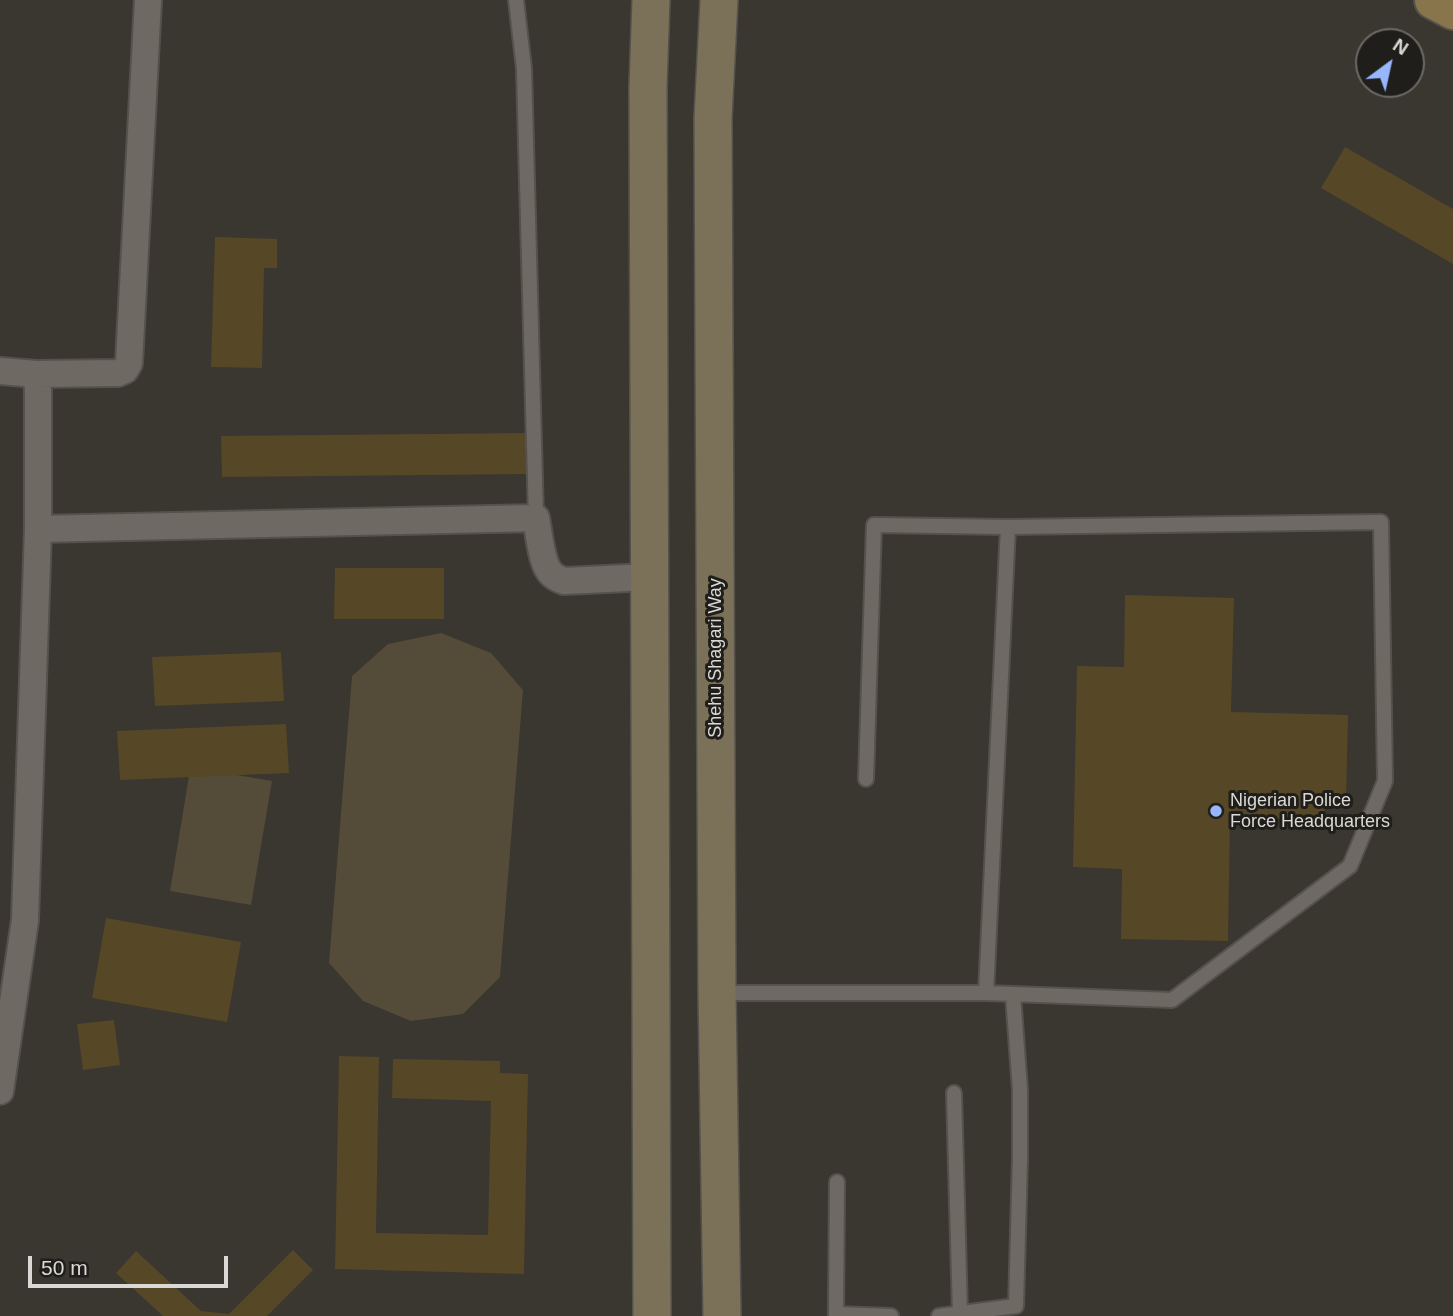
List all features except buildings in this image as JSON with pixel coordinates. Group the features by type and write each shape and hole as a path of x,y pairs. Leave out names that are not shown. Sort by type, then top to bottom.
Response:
{"main road":[{"path":"648,1305 651,0"},
{"name":"Shehu Shagari Way","path":"719,0 713,118 717,993 722,1316"},
{"path":"1434,0 1453,10"}],"street":[{"path":"0,371 36,374 118,373 125,370 129,363 148,0"},
{"path":"0,1091 25,920 38,529 36,374"},
{"path":"38,529 536,518 546,564 556,578 564,582 649,577"}],"lane":[{"path":"516,0 524,69 536,518"},
{"path":"717,993 986,993 1171,1000 1350,866 1385,781 1381,522 1008,527 874,525 866,779"},
{"path":"986,993 1008,527"},
{"path":"939,1316 1016,1306 1020,1090 1013,995"},
{"path":"954,1093 960,1313"},
{"path":"837,1182 836,1314 891,1316"}],"shaded area":[{"path":"441,633 491,653 523,690 500,977 463,1014 411,1021 363,1001 329,963 352,676 388,644"},
{"path":"231,774 272,781 251,905 170,891 189,776"}],"place":[{"name":"Nigerian Police Force Headquarters","path":"1216,811"}]}
